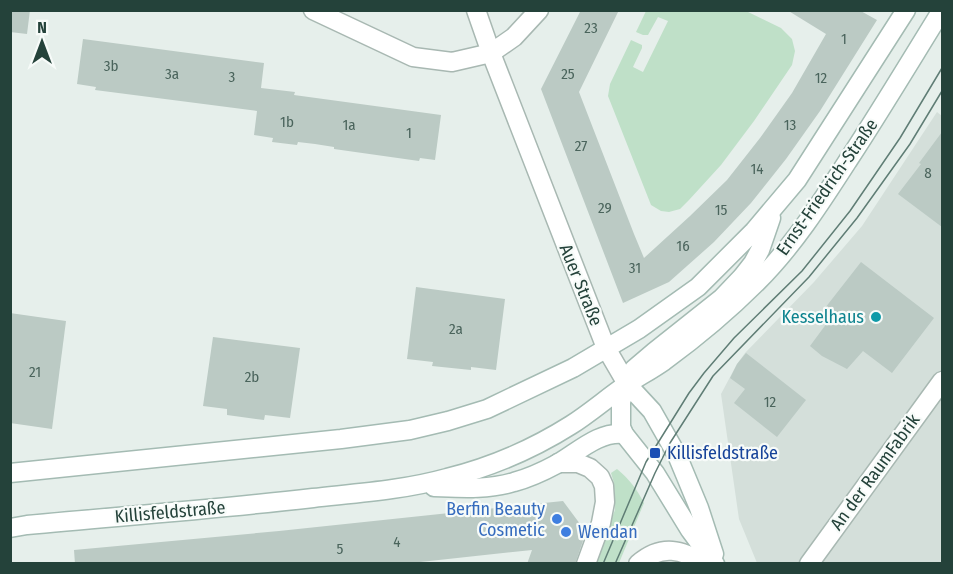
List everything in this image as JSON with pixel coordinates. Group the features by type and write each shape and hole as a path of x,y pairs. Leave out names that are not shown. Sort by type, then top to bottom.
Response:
{"main road":[{"path":"313,10 413,57 452,62 491,53 514,38 539,10"},
{"name":"Auer Straße","path":"476,10 606,348 627,384 652,411 677,455 699,508 716,564"},
{"name":"Ernst-Friedrich-Straße","path":"606,348 645,325 698,287 777,206 798,180 906,10"},
{"name":"Ernst-Friedrich-Straße","path":"627,384 699,334 760,279 783,253 824,197 897,85 942,10"},
{"path":"798,180 824,197"},
{"path":"716,564 690,530 654,473 624,434 621,427 621,401 634,369 722,298 742,277 760,250 777,206"},
{"path":"10,473 410,430 487,409 573,368 606,348"},
{"name":"An der RaumFabrik","path":"809,564 942,381"},
{"name":"Killisfeldstraße","path":"10,528 252,505 418,486 450,478 528,450 574,423 627,384"},
{"path":"418,486 458,488 497,486 522,479 558,463 602,437 616,433 624,434"},
{"path":"558,463 578,463 590,468 600,477 604,486 605,502 601,523 586,564"},
{"path":"638,564 651,554 678,550 707,564"}],"shaded area":[{"path":"937,112 942,116 942,563 757,563 739,519 721,394 745,353 814,282 862,226"}],"green space":[{"path":"646,11 746,11 781,28 792,39 795,51 792,65 721,165 680,209 669,212 661,211 651,205 608,96 610,84 631,40 642,45 633,67 643,72 668,21 658,17 648,35 636,32"},
{"path":"617,469 639,493 644,503 619,563 594,564 615,510 614,483 611,473"}],"building":[{"path":"10,10 30,10 27,34 10,32"},
{"path":"581,10 619,10 579,92 644,258 727,180 792,93 826,34 787,10 859,10 877,20 820,111 751,203 714,242 669,282 623,303 541,89"},
{"path":"83,39 264,63 261,88 295,92 294,95 441,115 435,160 420,158 419,161 298,142 297,145 272,142 273,138 254,135 257,111 95,90 96,87 77,84"},
{"path":"942,132 942,227 898,194"},
{"name":"Kesselhaus","path":"861,262 934,318 892,373 863,351 847,369 822,356 810,346 827,323 818,317"},
{"path":"416,287 505,299 496,370 432,366 433,362 407,359"},
{"path":"10,313 66,321 52,429 10,423"},
{"path":"213,337 300,348 290,418 265,415 264,420 227,415 227,409 203,406"},
{"path":"746,353 806,400 777,437 734,403 745,389 730,378"},
{"path":"563,501 586,532 575,564 527,564 532,550 402,564 75,564 74,550"}],"tram line":[{"path":"603,564 646,462 689,393 734,338 802,271 850,211 900,138 942,68"},
{"path":"615,564 670,443 713,376 809,277 857,218 910,144 942,91"}],"place":[{"name":"Kesselhaus","path":"876,317"},
{"name":"Killisfeldstraße","path":"655,453"},
{"name":"Berfin Beauty Cosmetic","path":"557,519"},
{"name":"Wendan","path":"566,532"}]}
